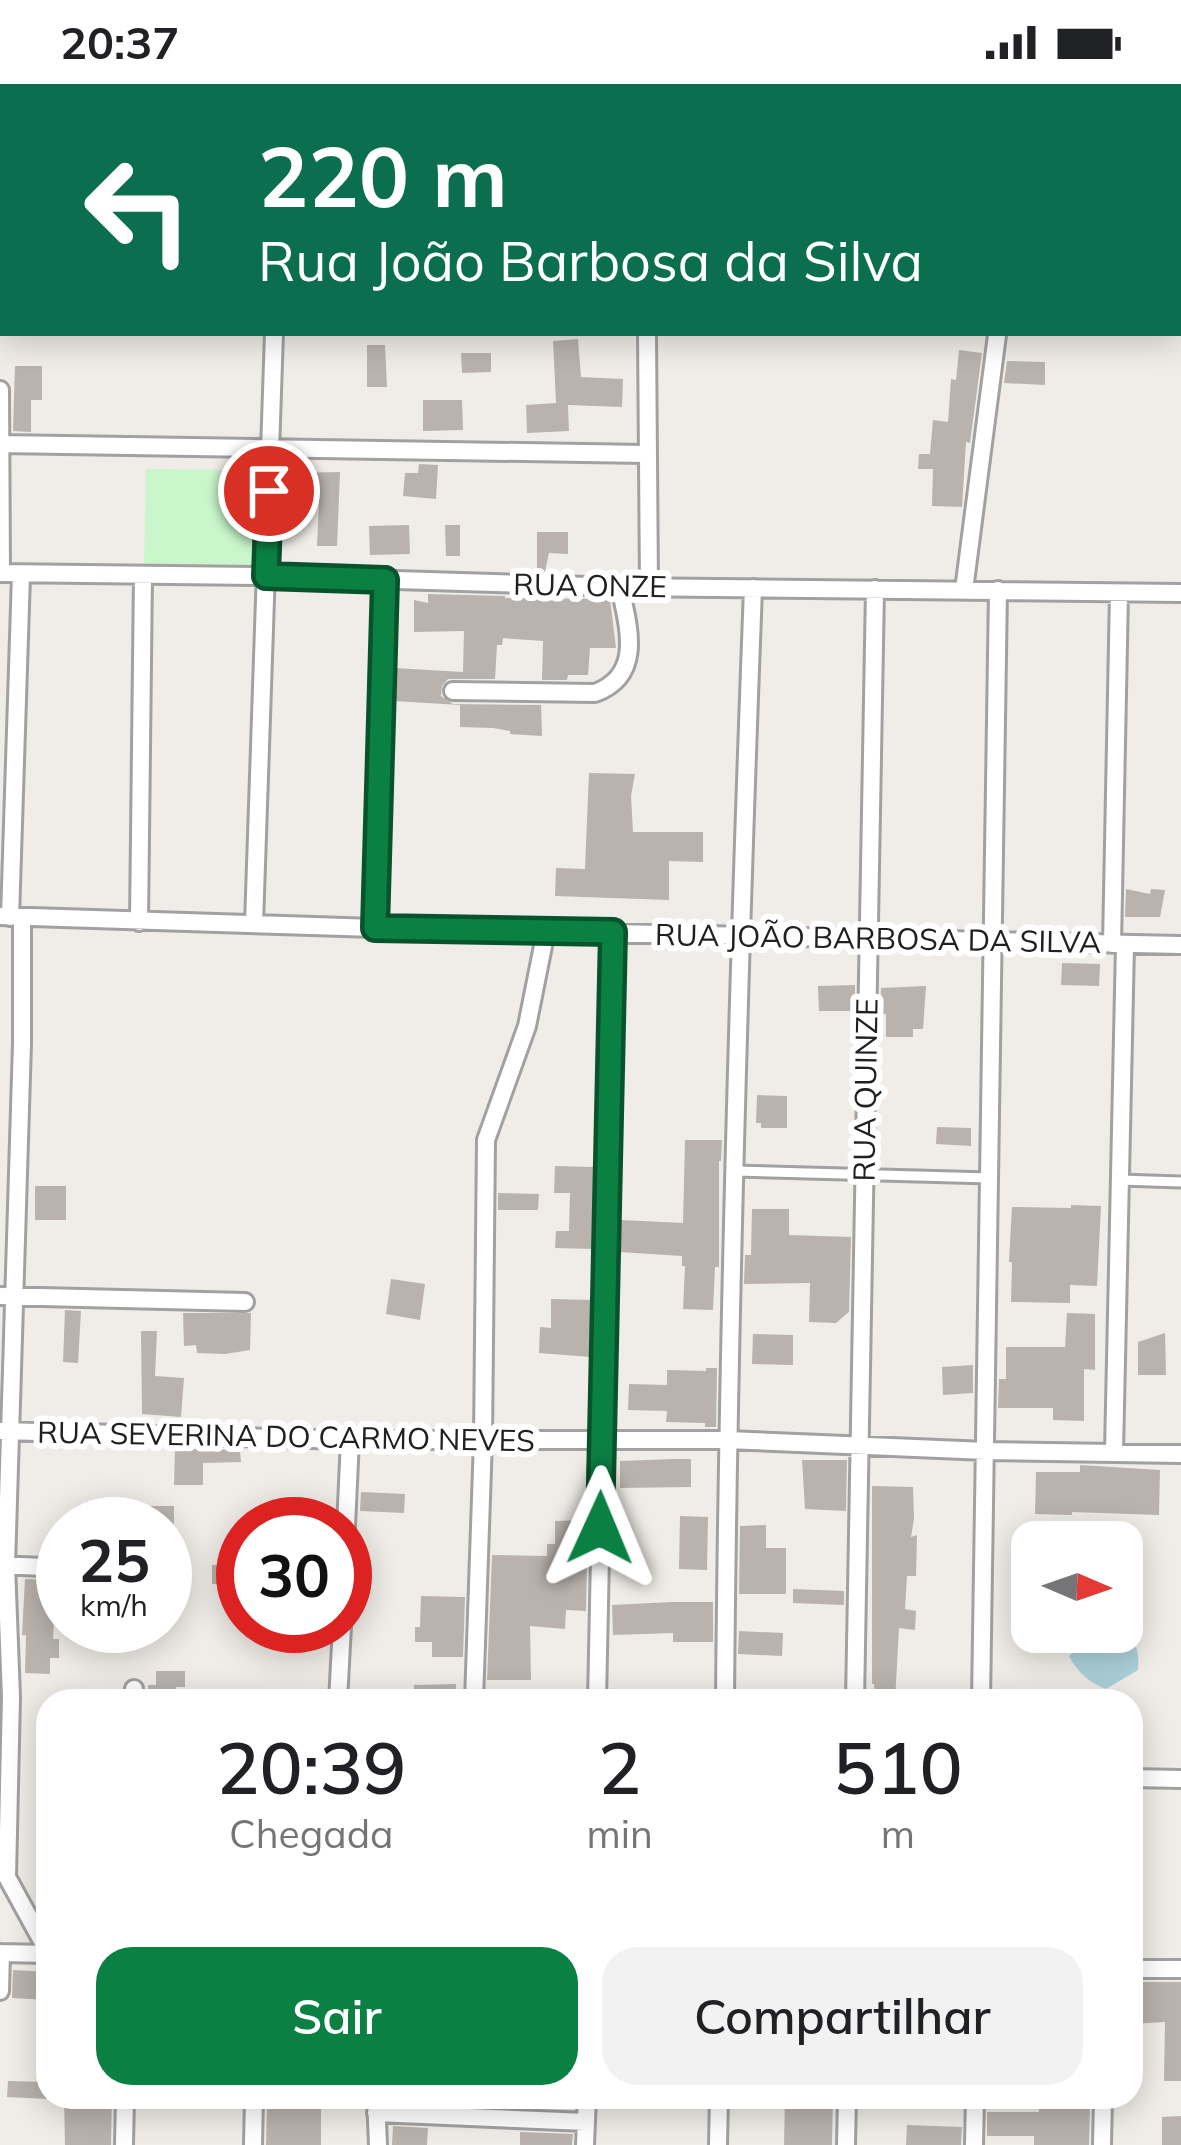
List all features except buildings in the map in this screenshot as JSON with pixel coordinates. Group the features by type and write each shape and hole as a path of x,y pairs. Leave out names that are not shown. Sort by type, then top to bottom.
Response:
{"street":[{"path":"254,923 274,336"},
{"path":"647,336 649,587"},
{"path":"964,590 997,336"},
{"path":"0,390 1,573"},
{"path":"0,444 646,454"},
{"name":"RUA ONZE","path":"1,573 1181,593"},
{"path":"21,575 11,917 22,1043 8,1250 3,1565 11,1697 7,1877 36,1931"},
{"path":"139,922 143,575"},
{"path":"375,928 385,580"},
{"path":"452,692 595,693 608,688 627,664 630,646 620,587"},
{"path":"725,1689 740,934 754,587"},
{"name":"RUA QUINZE","path":"855,1689 875,589"},
{"path":"981,1689 998,590"},
{"path":"1114,1452 1120,1180 1119,593"},
{"name":"RUA JOÃO BARBOSA DA SILVA","path":"11,917 1181,945"},
{"path":"474,1689 486,1140 527,1026 546,931"},
{"path":"597,1689 613,932"},
{"path":"0,1043 22,1043"},
{"path":"7,1296 245,1301"},
{"name":"RUA SEVERINA DO CARMO NEVES","path":"5,1431 350,1440 727,1440 1181,1454"},
{"path":"347,1497 350,1440"},
{"path":"3,1565 36,1567"},
{"path":"338,1689 340,1653"},
{"path":"1143,1778 1181,1779"},
{"path":"0,1991 0,1953 36,1953"},
{"path":"1143,1969 1181,1969"},
{"path":"124,2145 125,2109"},
{"path":"253,2145 254,2109"},
{"path":"376,2109 378,2145"},
{"path":"425,2109 586,2122"},
{"path":"585,2145 587,2109"},
{"path":"718,2145 719,2109"},
{"path":"846,2145 847,2109"},
{"path":"974,2109 974,2145"},
{"path":"1102,2145 1103,2109"}],"lane":[{"path":"736,1171 990,1178"},
{"path":"1120,1180 1181,1182"}],"green space":[{"path":"146,469 257,470 258,567 144,567"}],"water":[{"path":"1137,1653 1138,1670 1106,1689 1085,1676 1069,1656"}],"route":[{"path":"269,491 266,576 385,580 375,928 613,932 600,1528"}]}
